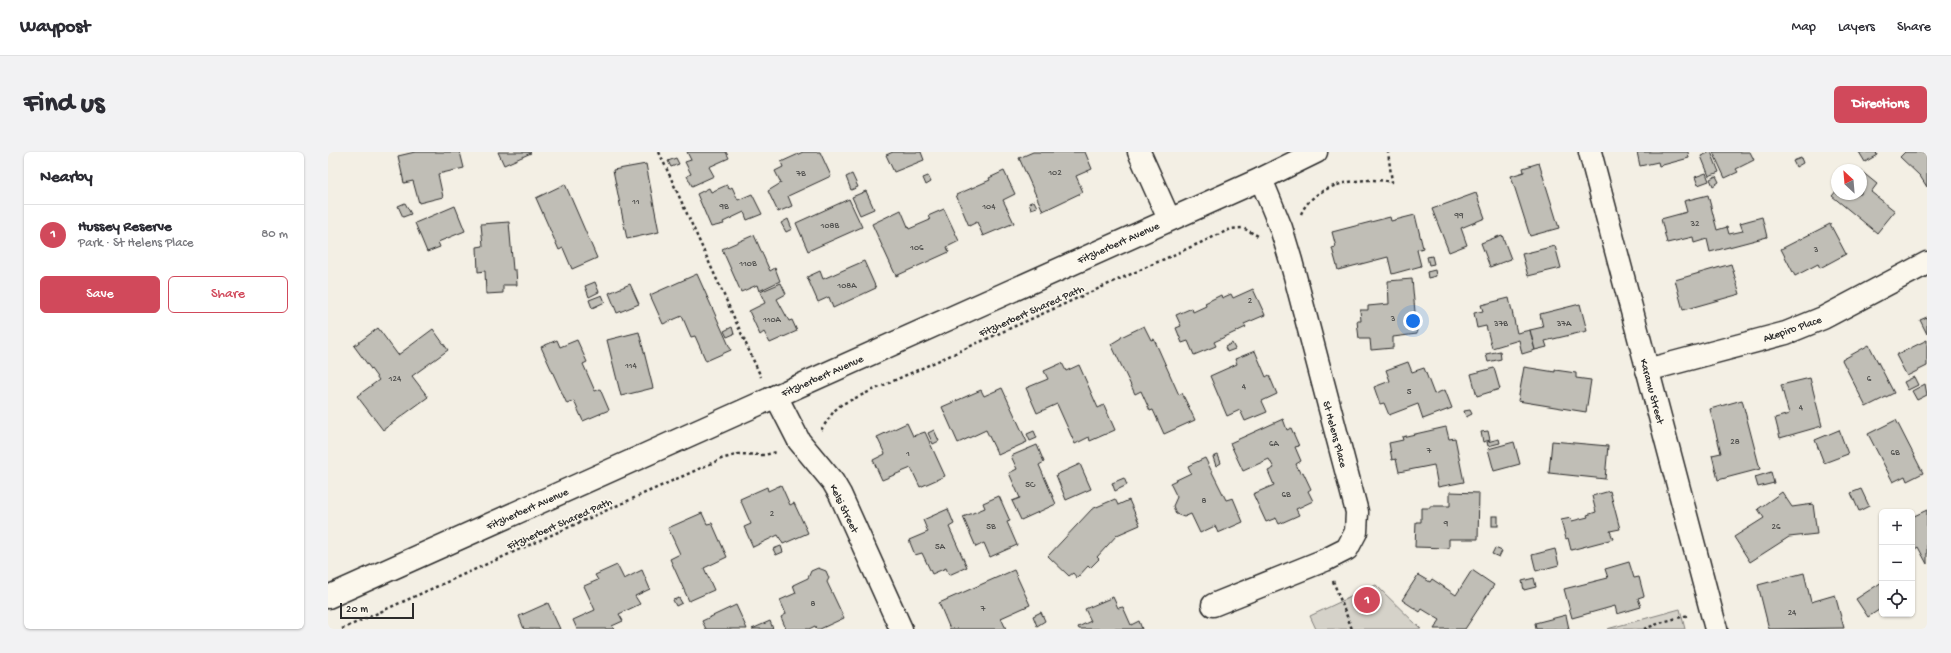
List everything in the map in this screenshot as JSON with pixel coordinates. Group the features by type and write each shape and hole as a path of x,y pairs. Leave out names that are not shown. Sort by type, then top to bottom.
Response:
{"street":[{"path":"1139,152 1169,220"},
{"name":"Fitzherbert Avenue","path":"328,597 1261,179 1316,152"},
{"name":"Karamu Street","path":"1590,152 1714,620"},
{"name":"St Helens Place","path":"1213,605 1325,560 1347,549 1356,532 1357,512 1291,261 1281,228 1261,179"},
{"name":"Akepiro Place","path":"1647,370 1786,333 1823,318 1927,263"},
{"name":"Kelsi Street","path":"773,397 799,441 833,482 840,494 901,629"}],"path":[{"path":"659,152 773,397"},
{"path":"1300,220 1305,204 1315,194 1332,187 1353,182 1373,180 1392,182 1388,152"},
{"name":"Fitzherbert Shared Path","path":"820,431 834,410 842,404 1231,229 1243,228 1260,238 1263,236"},
{"name":"Fitzherbert Shared Path","path":"342,629 721,459 739,454 764,455 781,450"},
{"path":"1325,560 1352,629"},
{"path":"1644,629 1666,621 1714,620"}],"shaded area":[{"path":"1376,585 1421,629 1316,629 1310,616"},
{"path":"1680,609 1685,629 1607,629"}],"building":[{"path":"415,152 460,152 464,168 438,174 443,197 419,203 413,181 404,183 398,156"},
{"path":"498,152 530,152 531,153 504,165"},
{"path":"687,152 726,152 729,158 709,167 714,176 692,186 687,176 691,174 685,162 691,160"},
{"path":"803,152 820,152 831,176 788,196 792,206 778,212 768,191 781,183 775,171 783,167 781,162"},
{"path":"893,152 921,152 924,160 894,172 886,155"},
{"path":"1033,152 1085,152 1092,169 1076,176 1083,192 1043,211 1019,158"},
{"path":"1637,152 1688,152 1689,158 1659,166 1658,162 1640,166"},
{"path":"1711,152 1719,172 1709,176 1701,156"},
{"path":"1713,152 1750,152 1754,160 1736,169 1738,172 1725,178"},
{"path":"1859,152 1876,152 1877,155 1865,162"},
{"path":"1905,152 1927,152 1927,187 1920,176 1900,157"},
{"path":"676,158 679,164 671,167 668,161"},
{"path":"1801,158 1803,163 1796,167 1793,161"},
{"path":"1539,163 1559,228 1530,236 1511,176 1524,172 1523,168"},
{"path":"646,164 659,232 627,239 613,170"},
{"path":"1004,171 1015,194 1003,200 1014,223 983,236 977,222 969,226 956,195 990,180 989,178"},
{"path":"1706,173 1709,181 1698,185 1695,177"},
{"path":"852,174 858,187 851,190 846,177"},
{"path":"928,176 931,182 926,185 923,178"},
{"path":"1716,176 1719,182 1713,186 1710,179"},
{"path":"1867,176 1877,184 1871,192 1895,211 1877,233 1837,200 1867,200"},
{"path":"565,184 597,258 572,269 563,248 559,250 536,198"},
{"path":"727,185 729,189 732,187 738,200 752,194 762,214 747,220 744,212 723,222 724,224 711,227 697,194 709,188 711,192"},
{"path":"866,191 874,209 860,215 852,197"},
{"path":"1476,193 1485,218 1461,228 1467,245 1449,252 1432,209"},
{"path":"1708,195 1717,230 1727,227 1729,234 1743,231 1740,223 1762,217 1767,237 1710,252 1707,239 1694,243 1693,237 1667,243 1661,219 1687,212 1684,201"},
{"path":"849,199 862,227 808,251 796,223"},
{"path":"1034,201 1037,207 1031,209 1029,203"},
{"path":"405,203 411,214 403,217 398,206"},
{"path":"455,206 465,231 438,242 440,247 427,252 415,223"},
{"path":"944,209 959,241 947,247 949,252 896,276 872,224 901,210 909,229 930,220 928,216"},
{"path":"1415,215 1423,248 1417,250 1421,266 1392,274 1388,257 1338,270 1332,248 1336,247 1332,232 1390,217 1391,221"},
{"path":"788,219 792,229 786,232 781,223"},
{"path":"509,222 513,270 516,270 517,285 503,285 503,293 486,294 485,271 478,272 477,247 483,246 481,224"},
{"path":"1830,224 1846,254 1820,268 1818,264 1795,276 1781,249"},
{"path":"754,235 770,271 775,268 780,281 759,291 757,285 741,292 722,249"},
{"path":"1502,235 1511,259 1490,267 1481,243"},
{"path":"1555,246 1561,268 1528,276 1522,254"},
{"path":"1432,256 1434,264 1429,265 1427,257"},
{"path":"864,261 876,288 833,308 829,297 818,302 807,277 820,271 823,279"},
{"path":"1731,264 1740,294 1683,310 1675,280"},
{"path":"1435,270 1436,276 1428,278 1427,272"},
{"path":"697,274 731,350 706,361 695,336 691,337 682,316 663,324 650,295"},
{"path":"1412,279 1417,334 1393,337 1393,348 1371,350 1370,339 1359,339 1357,321 1361,321 1360,310 1368,310 1368,306 1389,304 1388,281"},
{"path":"595,282 599,292 589,297 585,286"},
{"path":"781,283 786,294 777,299 789,321 792,320 797,331 770,343 764,332 760,335 749,311 765,303 760,292"},
{"path":"630,284 639,304 617,313 609,293"},
{"path":"1253,289 1265,315 1244,324 1246,327 1214,342 1216,346 1194,355 1188,341 1182,343 1176,328 1181,326 1176,315 1192,308 1193,312 1206,306 1205,303 1221,295 1222,298 1231,294 1233,298"},
{"path":"602,295 605,302 592,308 589,300"},
{"path":"1509,298 1517,333 1530,330 1535,350 1522,354 1519,340 1492,348 1486,326 1477,328 1474,313 1483,311 1481,305"},
{"path":"1580,304 1587,331 1545,341 1547,347 1535,350 1530,330 1543,327 1540,314"},
{"path":"1927,317 1927,334 1920,320"},
{"path":"1144,326 1151,340 1154,339 1179,395 1182,393 1195,420 1164,434 1153,410 1150,411 1141,391 1135,394 1111,344 1121,337"},
{"path":"732,327 734,334 727,337 724,331"},
{"path":"378,328 398,355 433,329 448,350 412,376 428,397 383,430 357,396 379,380 354,346"},
{"path":"639,332 653,388 621,396 607,340"},
{"path":"557,340 560,347 577,340 587,362 583,364 595,391 600,389 609,410 583,421 574,401 567,404 541,347"},
{"path":"1927,340 1927,366 1907,376 1896,355"},
{"path":"1232,343 1235,349 1227,352 1225,347"},
{"path":"1869,345 1894,393 1866,407 1842,360"},
{"path":"1255,351 1266,377 1269,375 1277,394 1262,401 1267,412 1245,421 1240,410 1227,416 1210,376 1237,364 1235,359"},
{"path":"1500,351 1501,359 1488,362 1486,354"},
{"path":"1408,362 1412,372 1424,368 1434,394 1445,390 1452,408 1423,419 1418,404 1389,415 1384,403 1380,404 1374,387 1390,381 1386,370"},
{"path":"1062,363 1066,371 1079,365 1098,408 1104,405 1115,430 1090,441 1089,437 1075,444 1057,404 1037,413 1026,388 1048,379 1044,371"},
{"path":"1524,367 1555,372 1555,370 1576,373 1576,378 1591,380 1586,412 1518,401"},
{"path":"1494,368 1500,389 1477,396 1471,374"},
{"path":"1914,377 1918,385 1908,390 1904,382"},
{"path":"1810,378 1822,426 1780,438 1775,418 1789,414 1781,385"},
{"path":"1925,384 1927,395 1917,400 1912,391"},
{"path":"1002,388 1027,442 998,455 986,430 958,443 942,407 981,390 984,396"},
{"path":"1742,400 1760,469 1718,480 1712,455 1721,453 1710,409"},
{"path":"1470,410 1472,414 1466,417 1464,411"},
{"path":"1283,419 1287,430 1291,428 1299,446 1295,447 1301,461 1296,464 1300,473 1303,472 1311,489 1308,491 1313,501 1296,509 1299,515 1279,524 1276,518 1266,522 1253,494 1274,485 1268,471 1274,468 1269,459 1243,471 1230,443"},
{"path":"1896,420 1923,473 1907,481 1905,476 1893,482 1868,434"},
{"path":"907,423 913,436 925,432 945,476 920,487 911,468 882,480 873,460 885,454 877,437"},
{"path":"1446,427 1449,439 1455,438 1464,482 1438,487 1434,465 1399,472 1396,459 1392,460 1389,443 1403,440 1402,437"},
{"path":"934,430 939,441 933,444 928,433"},
{"path":"1839,430 1848,454 1824,463 1815,440"},
{"path":"1034,431 1037,438 1030,441 1027,434"},
{"path":"1488,431 1490,440 1483,442 1481,432"},
{"path":"1499,439 1500,443 1488,446 1487,442"},
{"path":"1552,441 1608,446 1605,479 1549,473"},
{"path":"1514,442 1520,464 1494,471 1488,449"},
{"path":"1037,445 1044,462 1039,465 1056,504 1021,520 1012,501 1020,498 1009,473 1017,469 1011,456"},
{"path":"1218,455 1221,463 1216,466 1213,457"},
{"path":"1205,458 1226,500 1233,498 1243,522 1218,533 1215,526 1200,533 1191,514 1184,517 1176,514 1173,506 1177,497 1170,483 1191,473 1188,466"},
{"path":"1080,464 1091,489 1066,500 1056,475"},
{"path":"1771,472 1774,483 1758,487 1755,477"},
{"path":"1124,478 1127,485 1115,491 1112,483"},
{"path":"781,485 790,505 794,503 808,533 783,544 778,535 753,547 744,527 751,524 740,499 767,487 768,491"},
{"path":"1861,489 1869,506 1859,511 1851,493"},
{"path":"1610,491 1620,529 1610,531 1613,539 1571,550 1568,538 1566,539 1561,520 1571,518 1572,521 1588,517 1587,515 1596,512 1592,496"},
{"path":"1450,492 1479,493 1478,539 1449,539 1449,548 1415,547 1416,522 1421,522 1421,508 1430,508 1430,506 1450,506"},
{"path":"1782,492 1792,507 1813,504 1817,534 1789,537 1750,562 1734,537 1764,518 1758,509"},
{"path":"999,496 1010,521 1007,522 1017,545 990,557 984,543 976,547 963,517 985,508 983,503"},
{"path":"1115,499 1118,505 1129,500 1140,525 1117,535 1097,557 1099,559 1090,568 1088,566 1077,578 1073,573 1069,576 1048,556 1092,509"},
{"path":"948,509 954,524 949,527 967,567 949,575 946,568 932,574 922,553 915,555 909,540 928,532 923,520"},
{"path":"1927,510 1927,564 1918,547 1915,549 1915,516"},
{"path":"702,513 707,524 712,523 727,557 704,568 714,590 689,601 670,559 680,554 668,528"},
{"path":"1492,516 1498,516 1498,526 1492,526"},
{"path":"781,546 783,552 776,555 773,549"},
{"path":"1495,548 1502,551 1499,557 1492,554"},
{"path":"1555,549 1559,565 1536,571 1532,555"},
{"path":"1629,562 1634,578 1639,577 1644,596 1638,598 1641,607 1617,614 1615,606 1572,618 1564,589 1608,578 1605,569"},
{"path":"617,565 624,579 642,570 650,589 635,596 640,604 619,614 623,621 612,626 614,629 577,629 573,620 595,610 584,586 598,580 595,575"},
{"path":"818,568 826,571 829,578 827,582 844,618 820,629 816,629 815,626 809,629 786,629 781,617 786,614 780,600 796,593 793,585 808,578 811,571"},
{"path":"1014,570 1030,605 1001,618 1006,629 950,629 939,603"},
{"path":"1472,570 1494,585 1465,629 1434,629 1440,620 1422,609 1420,612 1402,600 1418,575 1430,582 1432,579 1456,595"},
{"path":"1804,573 1811,602 1835,595 1844,628 1769,629 1758,585"},
{"path":"1534,578 1536,587 1524,590 1522,581"},
{"path":"1879,584 1879,610 1868,617 1856,599"},
{"path":"1113,597 1118,608 1123,607 1131,625 1139,621 1142,629 1079,629 1078,627 1091,621 1085,609"},
{"path":"679,598 682,603 676,606 673,600"},
{"path":"548,603 560,629 524,629 519,616"},
{"path":"736,605 747,629 706,629 702,621"},
{"path":"1041,612 1045,621 1037,626 1033,616"},
{"path":"1566,615 1569,629 1536,629 1535,623"},
{"path":"770,621 773,629 752,629"}],"place":[{"name":"Hussey Reserve","path":"1367,600"}]}
